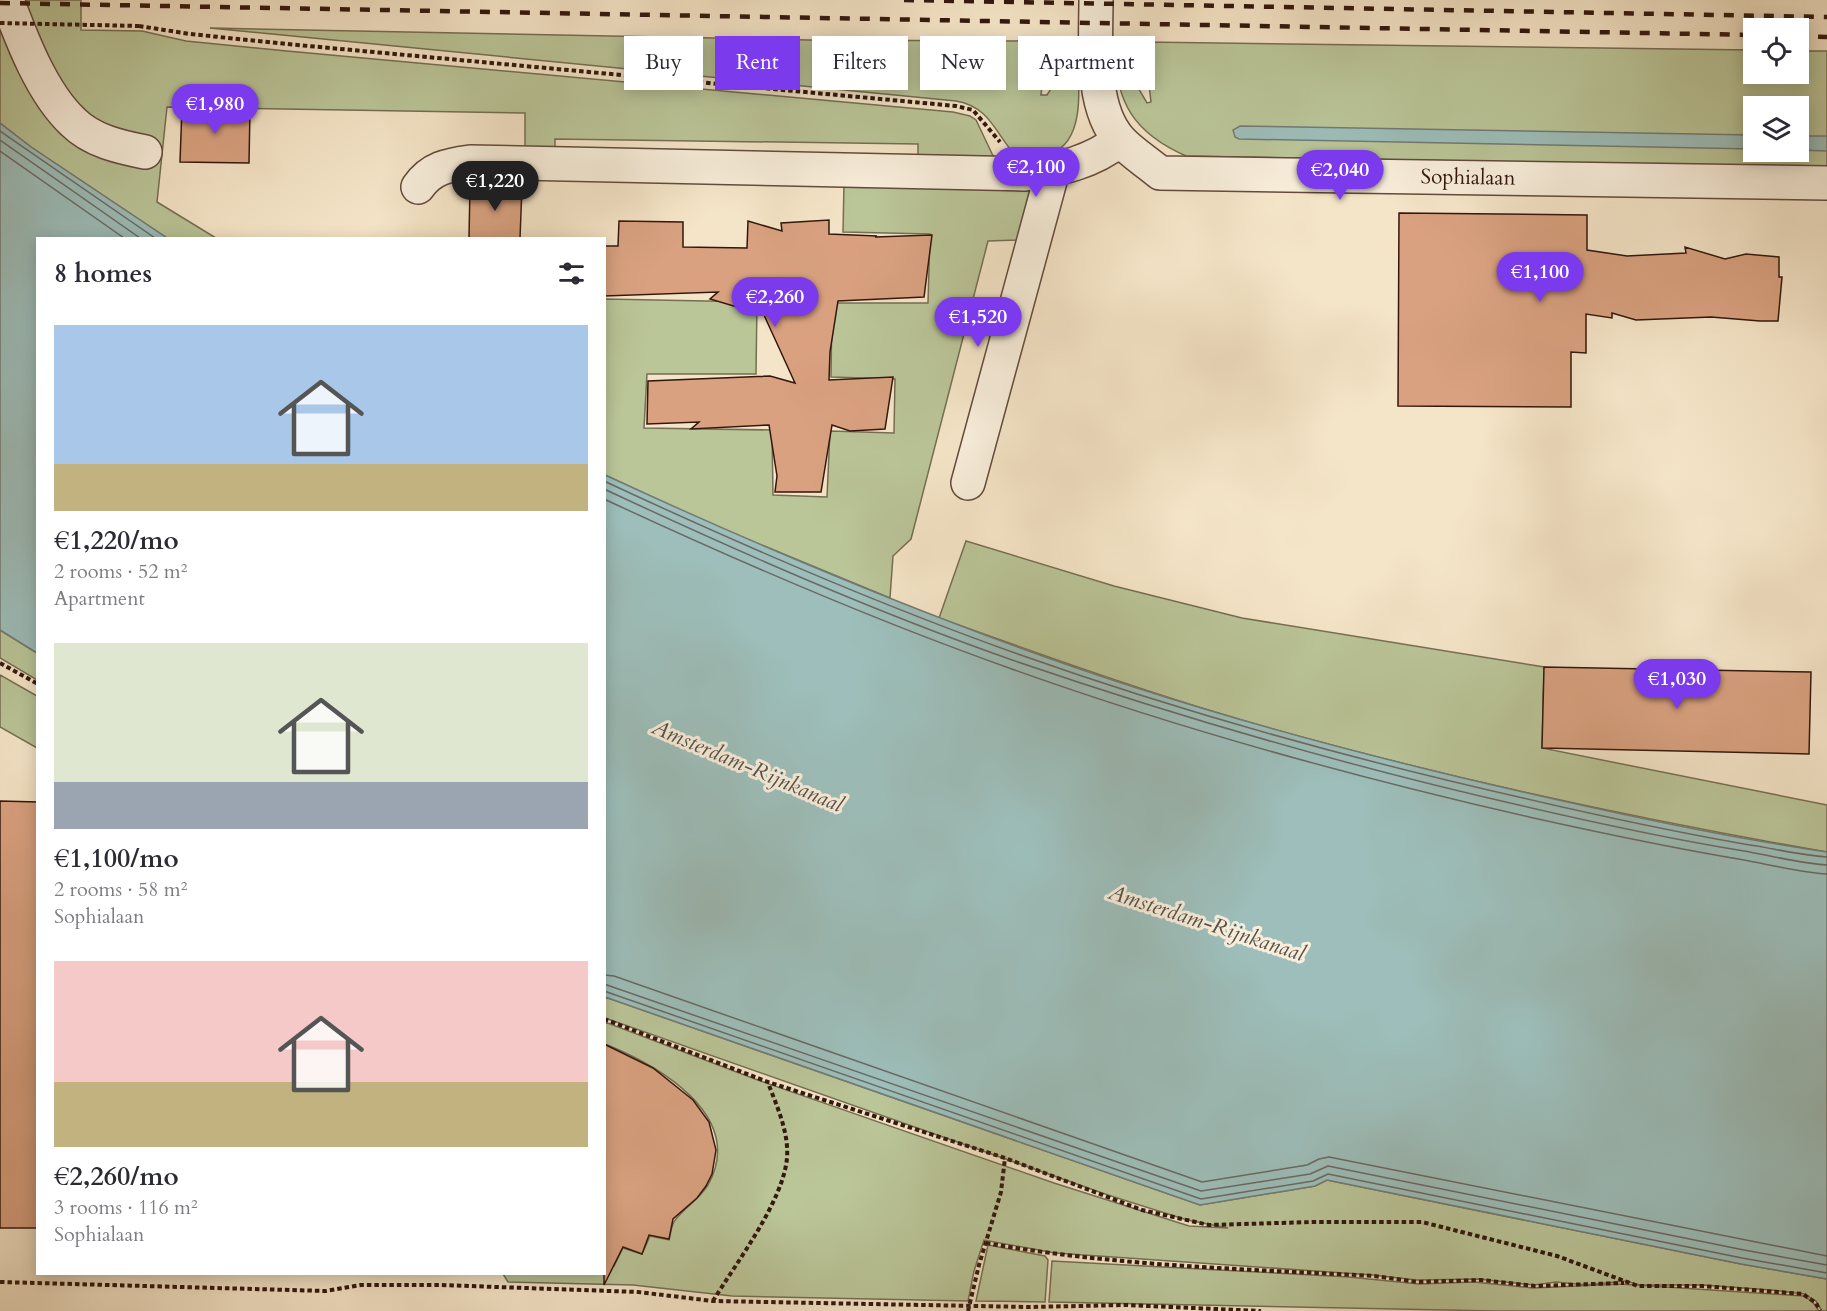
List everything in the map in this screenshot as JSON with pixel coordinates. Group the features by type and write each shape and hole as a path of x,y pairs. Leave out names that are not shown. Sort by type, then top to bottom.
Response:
{"street":[{"path":"7,0 22,40 54,100 74,123 97,139 145,152"},
{"name":"Sophialaan","path":"1096,0 1095,44 1100,90 1109,124 1120,140 1160,173 1827,183"},
{"path":"418,186 426,175 447,165 470,162 927,172 1039,172 1094,158 1120,140"},
{"path":"968,483 1039,172"}],"path":[{"path":"0,23 139,26 201,35 967,108 979,115 1039,172"},
{"path":"0,663 36,683"},
{"path":"606,1020 768,1082 1005,1158 1142,1210 1209,1225 1422,1222 1557,1256 1638,1286 1702,1286 1803,1294 1816,1303 1820,1311"},
{"path":"713,1301 760,1224 780,1186 787,1158 782,1121 768,1082"},
{"path":"969,1308 1001,1192 1005,1158"},
{"path":"986,1243 1050,1255 1106,1261 1374,1276 1418,1282 1481,1280 1535,1286 1628,1283"},
{"path":"0,1282 326,1291 361,1285 453,1286 638,1292 713,1301 1029,1309 1126,1305 1172,1309 1261,1311"}],"green space":[{"path":"0,0 81,0 81,30 142,31 186,41 624,82 624,90 703,89 953,112 970,116 976,120 995,160 918,159 918,144 555,139 555,153 525,151 525,113 167,107 157,202 214,237 166,237 31,147 0,123"},
{"path":"210,28 624,36 624,69"},
{"path":"703,38 715,38 715,77 703,76"},
{"path":"800,40 812,40 812,87 800,86"},
{"path":"908,40 920,40 920,90 1006,90 1006,41 1018,41 1018,90 1042,90 1041,95 1047,95 1050,90 1079,90 1076,122 1071,136 1063,146 1051,153 1019,159 986,116 968,104 844,90 908,90"},
{"path":"1155,42 1743,50 1743,84 1809,84 1809,51 1827,51 1827,168 1186,156 1153,137 1141,126 1131,114 1121,90 1139,90 1147,103 1151,102 1150,90 1155,90"},
{"path":"844,183 1029,186 1032,197 1018,240 988,241 911,539 893,556 890,598 706,522 606,475 606,299 757,302 756,374 647,374 644,428 772,430 773,495 827,497 830,431 894,433 895,379 831,377 832,303 928,303 930,234 843,232"},
{"path":"966,541 1114,586 1242,618 1544,667 1542,748 1827,805 1827,852 1559,800 1360,753 1160,695 939,618"},
{"path":"0,630 36,652 36,679 0,658"},
{"path":"0,675 36,695 36,747 0,727"},
{"path":"606,997 1200,1205 1315,1186 1327,1180 1741,1264 1827,1279 1827,1311 1822,1311 1816,1301 1804,1294 1771,1290 1702,1285 1639,1285 1626,1281 1586,1285 1556,1282 1534,1285 1478,1279 1416,1280 1055,1253 984,1240 974,1271 968,1301 732,1296 633,1285 508,1282 504,1275 606,1275 606,1262 614,1266 623,1248 642,1254 650,1236 669,1240 674,1221 708,1185 717,1160 716,1136 706,1115 691,1096 671,1079 649,1065 606,1044 606,1022 755,1079 1054,1183 1189,1226 1228,1228 1187,1220 1108,1195 606,1018"},
{"path":"988,1245 1045,1256 1048,1260 1045,1302 976,1301"},
{"path":"1052,1261 1349,1277 1419,1284 1474,1282 1533,1288 1620,1284 1803,1296 1812,1301 1819,1311 1496,1311 1049,1302"}],"water":[{"path":"0,123 31,147 166,237 36,237 36,652 0,630"},
{"path":"1240,126 1743,135 1743,149 1239,139 1235,137 1233,130"},
{"path":"1809,136 1827,136 1827,151 1809,150"},
{"name":"Amsterdam-Rijnkanaal","path":"606,475 859,586 1015,646 1203,709 1331,745 1523,792 1751,840 1827,852 1827,1279 1741,1264 1327,1180 1315,1186 1200,1205 606,997"}],"building":[{"path":"182,107 250,109 249,163 180,162"},
{"path":"470,186 522,187 520,237 469,237"},
{"path":"1399,213 1587,215 1587,250 1627,256 1686,253 1685,247 1725,259 1746,254 1779,257 1779,277 1782,277 1778,321 1711,317 1636,320 1612,313 1612,318 1586,314 1586,353 1571,352 1571,407 1398,406"},
{"path":"829,220 829,234 877,236 875,237 932,235 924,297 838,301 830,352 829,380 893,377 885,429 850,431 832,425 821,492 775,492 777,476 769,425 691,429 699,422 647,424 648,381 770,376 795,383 764,315 710,299 718,292 606,296 606,246 618,246 619,221 683,222 683,247 747,248 748,221 782,231 781,223"},
{"path":"1544,667 1811,672 1809,754 1542,748"},
{"path":"0,801 36,802 36,1228 0,1228"},
{"path":"606,1045 653,1068 693,1100 709,1122 716,1150 712,1174 706,1186 697,1198 673,1219 669,1239 649,1235 642,1254 623,1247 604,1285 604,1275 606,1275"}],"railway":[{"path":"904,0 1827,17"},
{"path":"0,3 1743,35"},
{"path":"1809,36 1827,37"}]}
